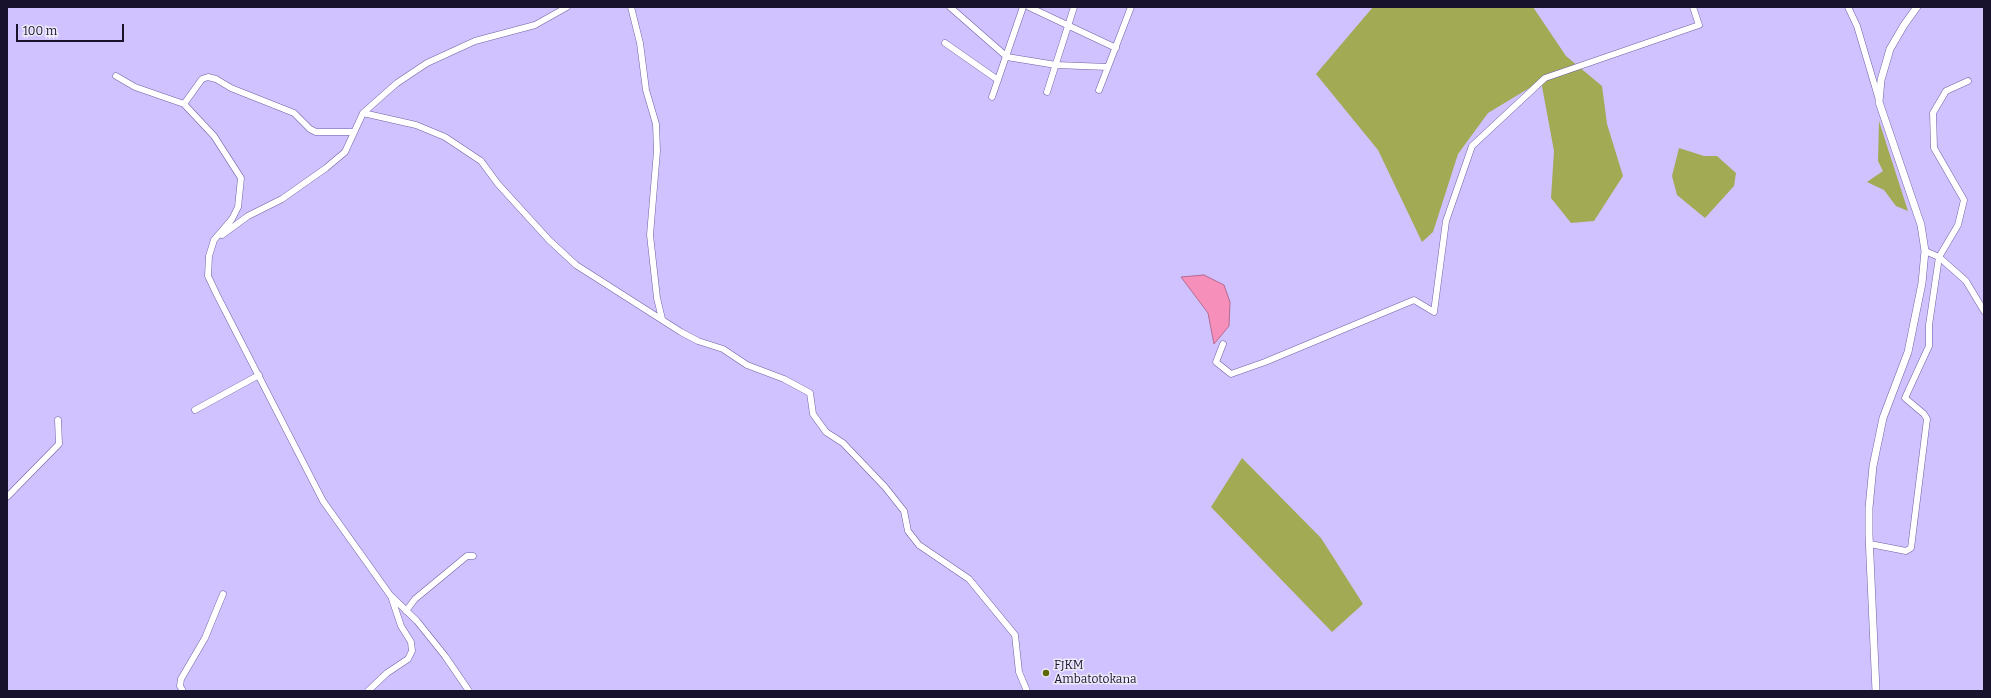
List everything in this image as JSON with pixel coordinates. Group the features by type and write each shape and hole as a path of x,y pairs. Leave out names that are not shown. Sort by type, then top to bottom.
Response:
{"street":[{"path":"214,240 248,216 282,199 326,168 345,152 353,132 363,114 397,83 427,63 475,41 535,24 567,7"},
{"path":"631,7 640,43 646,90 656,124 657,151 650,235 657,298 662,319"},
{"path":"950,7 1007,57 1056,65 1108,67"},
{"path":"992,97 1023,7"},
{"path":"1029,7 1116,48"},
{"path":"1047,92 1074,7"},
{"path":"1099,90 1131,7"},
{"path":"1223,344 1216,362 1231,374 1265,362 1414,300 1434,312 1446,221 1472,146 1545,78 1699,25 1693,7"},
{"path":"1848,7 1857,26 1879,102 1921,225 1925,251 1922,283 1908,352 1885,411 1877,439 1873,466 1869,508 1876,691"},
{"path":"1879,102 1881,80 1890,49 1904,25 1917,7"},
{"path":"945,43 998,80"},
{"path":"116,76 135,87 184,104 214,136 241,178 238,207 232,218 214,240 209,256 208,276 323,501 390,595 417,621 445,656 468,691"},
{"path":"184,104 202,79 208,77 216,79 231,88 294,113 310,129 316,132 353,132"},
{"path":"1870,544 1906,551 1911,548 1927,419 1924,414 1905,398 1928,346 1929,325 1939,257 1958,225 1964,200 1934,148 1933,113 1946,91 1968,81"},
{"path":"363,114 416,125 438,134 475,157 549,240 576,265 632,302 698,341 723,349 747,365 784,379 810,393 813,414 826,432 843,443 885,487 904,511 908,531 919,545 970,579 1015,635 1019,672 1027,691"},
{"path":"1925,251 1939,257 1966,281 1984,311"},
{"path":"195,410 258,375"},
{"path":"7,497 59,444 58,420"},
{"path":"406,611 415,599 466,556 473,556"},
{"path":"183,691 180,686 182,679 205,638 223,594"},
{"path":"368,691 387,673 408,659 412,651 411,642 401,626 390,595"}],"green space":[{"path":"1373,7 1533,7 1566,56 1602,86 1607,124 1623,176 1594,221 1571,223 1551,198 1554,151 1541,81 1488,113 1458,154 1433,232 1422,242 1378,150 1316,74"},
{"path":"1879,121 1908,211 1896,206 1884,190 1867,182 1883,171 1878,161"},
{"path":"1679,148 1704,156 1717,156 1736,173 1734,186 1705,218 1677,195 1672,176"},
{"path":"1242,458 1321,538 1363,604 1332,632 1211,507"}],"shaded area":[{"path":"1204,275 1224,285 1230,302 1229,326 1214,344 1208,313 1181,277"}],"place":[{"name":"FJKM Ambatotokana","path":"1046,673"}]}
